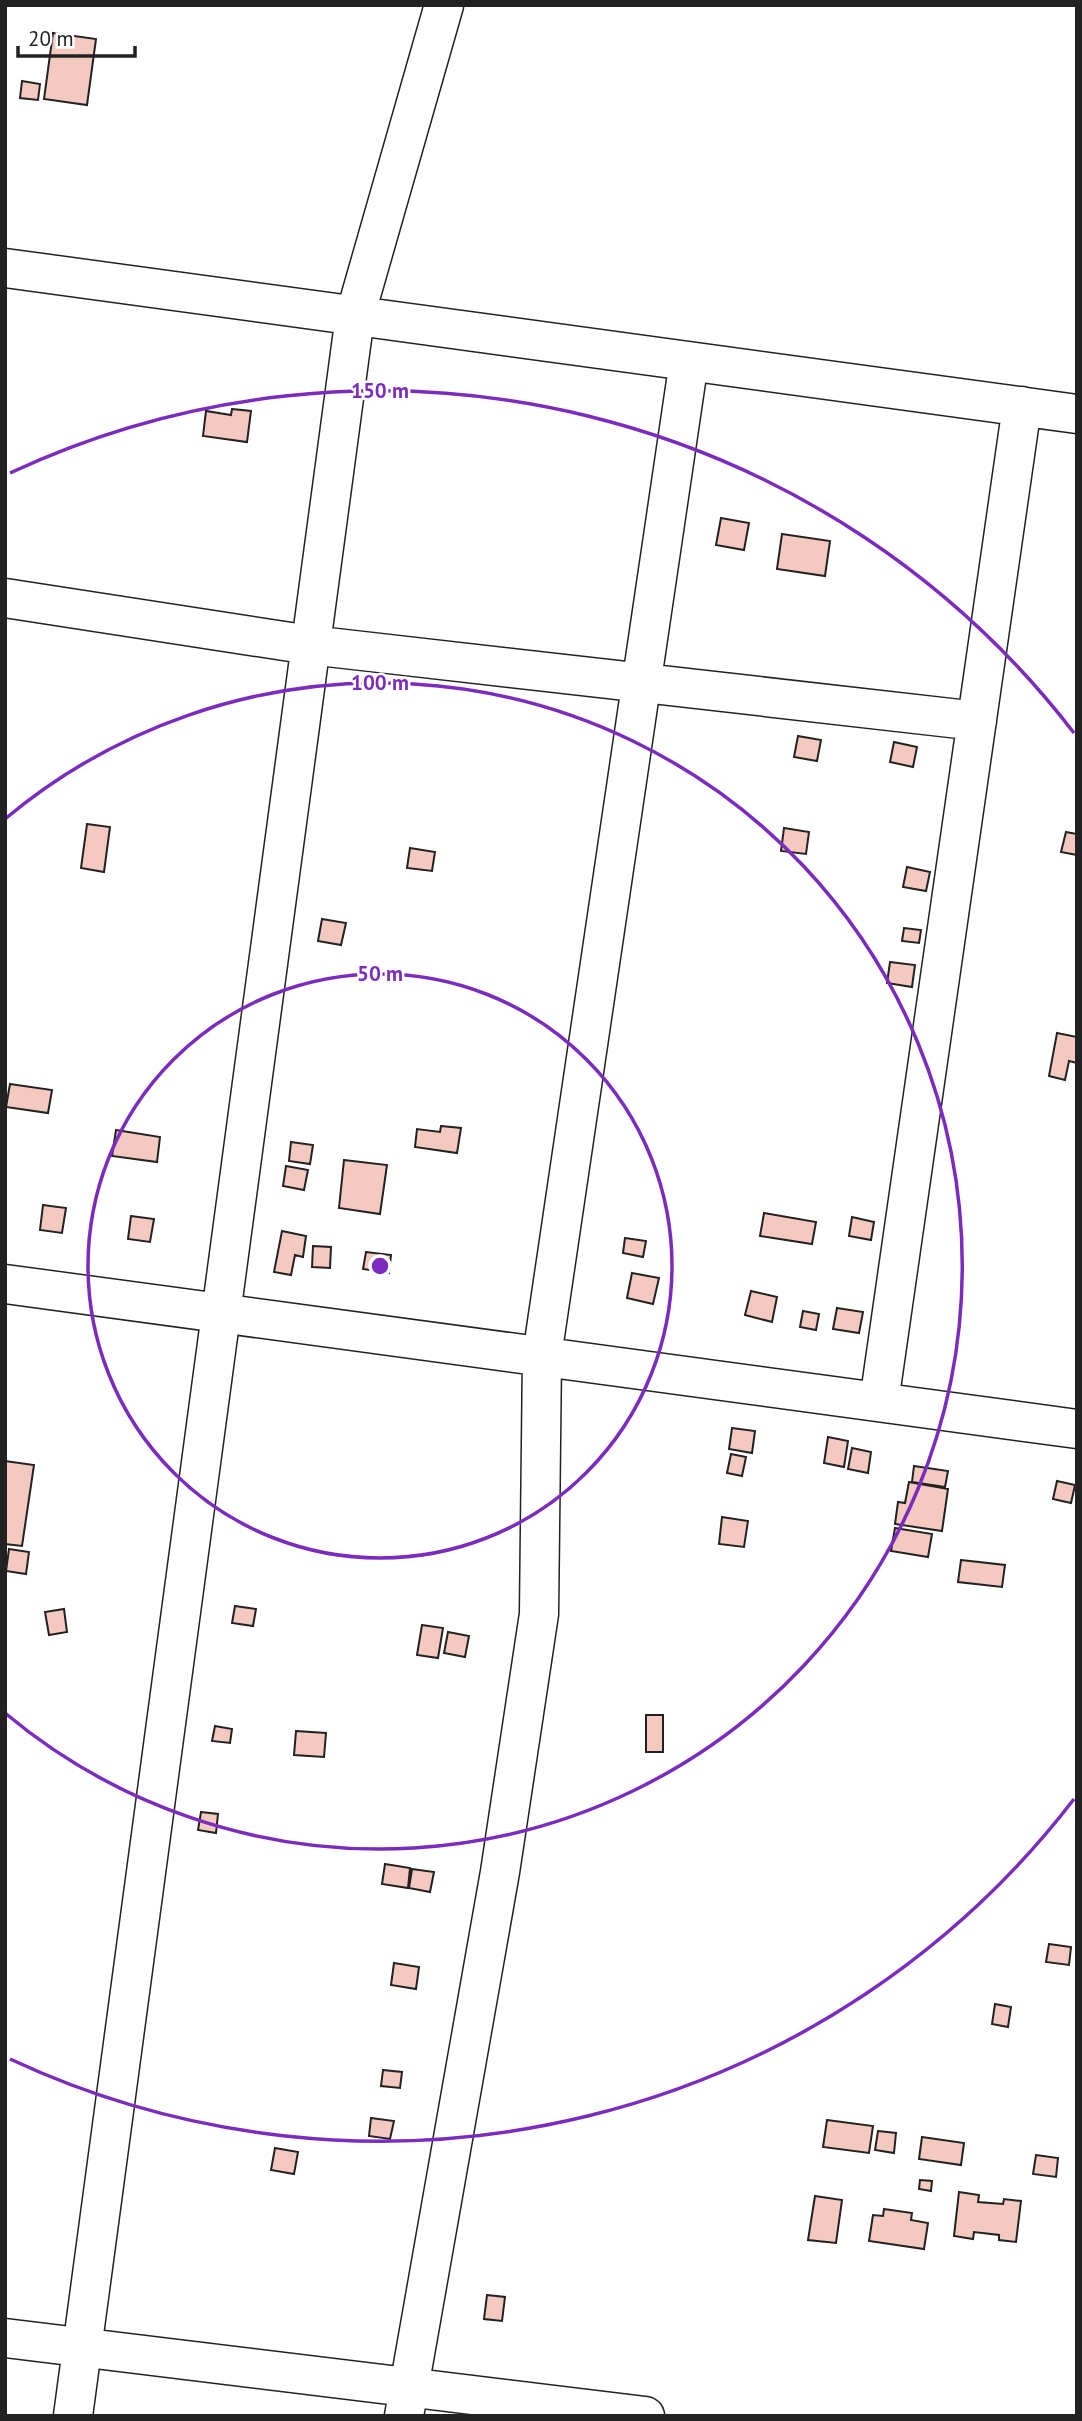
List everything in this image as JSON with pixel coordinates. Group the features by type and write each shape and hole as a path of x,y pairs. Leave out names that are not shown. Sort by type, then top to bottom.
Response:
{"street":[{"path":"73,2416 355,316 444,5"},
{"path":"5,268 1077,414"},
{"path":"406,2402 500,1872 539,1614 542,1356 689,361"},
{"path":"879,1402 1022,406"},
{"path":"5,598 310,645 977,721"},
{"path":"5,1284 1077,1429"},
{"path":"5,2338 406,2402 645,2416"}],"building":[{"path":"53,33 96,39 87,105 44,99"},
{"path":"22,81 40,84 38,100 20,98"},
{"path":"232,409 251,411 247,442 203,436 206,411 231,415"},
{"path":"721,518 749,523 744,550 716,545"},
{"path":"782,534 830,541 825,576 777,569"},
{"path":"798,736 821,740 817,761 794,757"},
{"path":"894,742 917,747 913,767 890,762"},
{"path":"87,824 110,827 104,872 81,868"},
{"path":"784,828 809,832 806,854 781,851"},
{"path":"1066,832 1077,834 1077,855 1061,852"},
{"path":"410,848 435,852 432,871 407,868"},
{"path":"907,867 930,872 926,891 903,887"},
{"path":"322,919 346,923 341,945 318,941"},
{"path":"904,928 921,930 919,943 902,941"},
{"path":"890,962 915,965 912,987 887,983"},
{"path":"1057,1033 1077,1037 1077,1063 1069,1061 1065,1080 1049,1076"},
{"path":"10,1084 52,1090 48,1113 6,1107"},
{"path":"441,1126 461,1128 457,1153 415,1147 417,1129 440,1132"},
{"path":"116,1130 160,1137 157,1162 112,1156"},
{"path":"291,1142 313,1145 310,1164 289,1161"},
{"path":"344,1160 387,1165 380,1214 339,1208"},
{"path":"286,1166 308,1170 304,1190 283,1186"},
{"path":"43,1205 66,1208 62,1233 40,1230"},
{"path":"764,1213 816,1222 812,1244 760,1236"},
{"path":"131,1216 154,1219 150,1242 128,1239"},
{"path":"852,1217 874,1222 871,1240 849,1236"},
{"path":"282,1231 306,1236 303,1257 295,1255 291,1275 274,1272"},
{"path":"625,1238 646,1241 643,1257 623,1253"},
{"path":"313,1246 331,1247 330,1268 312,1267"},
{"path":"366,1252 391,1255 389,1273 363,1269"},
{"path":"632,1273 659,1278 653,1304 627,1298"},
{"path":"751,1291 777,1297 772,1322 745,1315"},
{"path":"837,1308 863,1312 859,1333 833,1329"},
{"path":"803,1311 819,1314 816,1330 800,1327"},
{"path":"732,1428 755,1431 752,1453 729,1449"},
{"path":"828,1437 848,1441 844,1467 824,1463"},
{"path":"852,1448 871,1452 868,1473 848,1469"},
{"path":"731,1454 746,1457 742,1476 727,1473"},
{"path":"5,1461 34,1465 22,1546 5,1544"},
{"path":"914,1466 948,1471 945,1487 912,1482"},
{"path":"1057,1481 1075,1485 1071,1503 1053,1499"},
{"path":"909,1482 948,1489 942,1531 895,1524 898,1502 905,1503"},
{"path":"722,1517 748,1521 744,1547 719,1544"},
{"path":"895,1528 932,1534 928,1557 891,1551"},
{"path":"9,1549 29,1552 26,1574 6,1571"},
{"path":"961,1560 1005,1565 1002,1587 958,1582"},
{"path":"235,1606 256,1609 253,1626 232,1623"},
{"path":"64,1609 67,1632 49,1635 45,1612"},
{"path":"422,1625 443,1628 438,1658 417,1655"},
{"path":"448,1632 469,1636 465,1657 444,1653"},
{"path":"646,1715 663,1715 663,1752 646,1752"},
{"path":"215,1726 232,1729 230,1743 212,1741"},
{"path":"296,1731 326,1733 324,1757 294,1755"},
{"path":"201,1812 218,1814 216,1833 198,1830"},
{"path":"385,1864 410,1868 408,1888 382,1884"},
{"path":"412,1869 434,1872 430,1892 409,1888"},
{"path":"1049,1944 1071,1947 1069,1965 1046,1962"},
{"path":"394,1963 419,1967 416,1989 391,1985"},
{"path":"995,2004 1011,2007 1008,2027 992,2024"},
{"path":"383,2070 402,2072 400,2088 381,2086"},
{"path":"371,2118 394,2121 390,2139 369,2136"},
{"path":"827,2120 873,2126 869,2153 823,2147"},
{"path":"878,2131 896,2133 894,2153 875,2150"},
{"path":"922,2137 964,2143 961,2165 919,2159"},
{"path":"275,2148 298,2152 294,2174 271,2170"},
{"path":"1036,2155 1058,2158 1056,2177 1033,2174"},
{"path":"920,2180 932,2181 931,2191 919,2189"},
{"path":"959,2192 979,2195 978,2202 1003,2204 1004,2199 1021,2201 1016,2242 999,2240 999,2235 974,2232 973,2239 954,2236"},
{"path":"815,2196 842,2200 836,2243 808,2240"},
{"path":"884,2209 912,2213 911,2220 928,2223 924,2249 869,2241 873,2215 883,2216"},
{"path":"487,2295 505,2297 502,2321 484,2319"}]}
